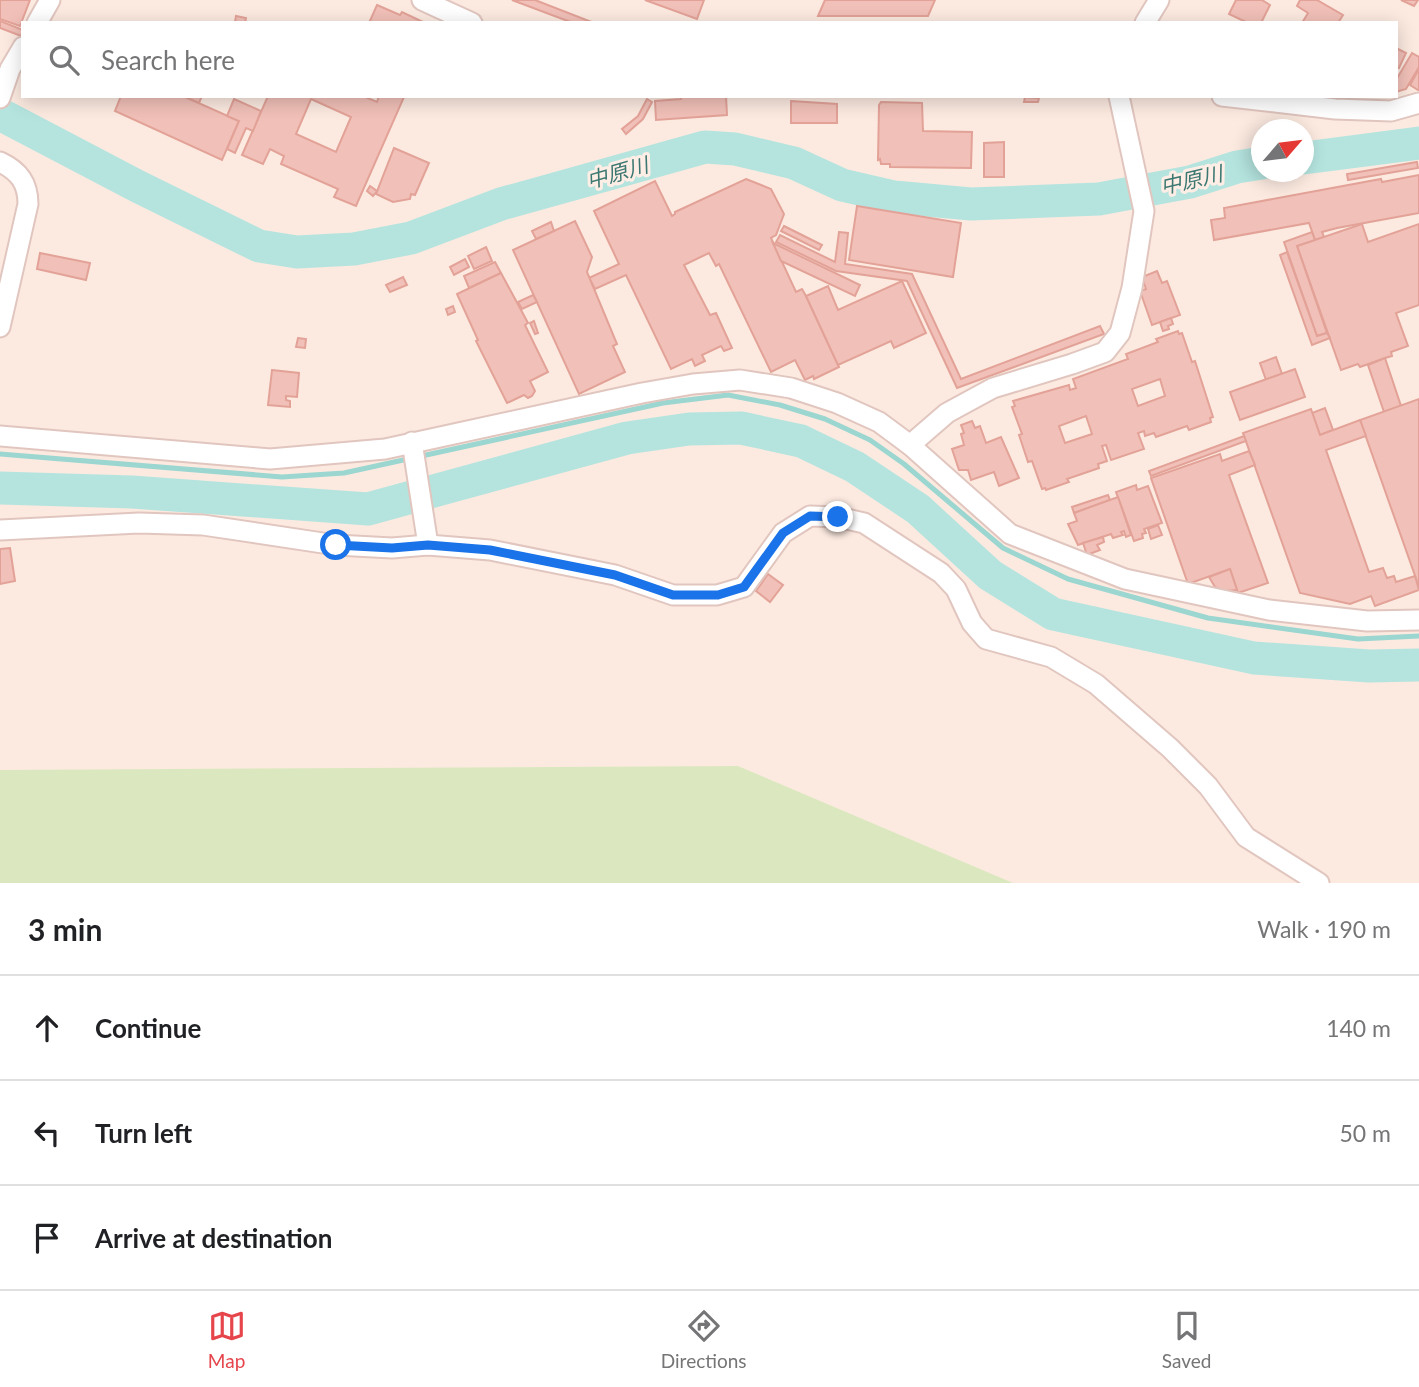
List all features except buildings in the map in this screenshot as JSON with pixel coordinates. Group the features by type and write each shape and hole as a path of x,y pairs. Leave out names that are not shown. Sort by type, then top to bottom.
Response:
{"street":[{"path":"38,21 50,0"},
{"path":"1146,21 1159,0"},
{"path":"430,1 468,21"},
{"path":"0,98 10,69 21,50"},
{"path":"910,445 947,413 993,388 1105,352 1120,333 1132,288 1144,211 1119,98"},
{"path":"1239,98 1335,109 1391,111 1419,103"},
{"path":"0,162 15,169 28,189 28,204 0,327"},
{"path":"0,436 270,458 413,447 693,384 740,380 791,388 837,403 879,422 910,445 1010,534 1125,579 1269,610 1367,621 1419,620"},
{"path":"413,447 428,541"},
{"path":"0,530 139,523 203,525 336,545 392,548 428,541 490,550 602,573 673,595 718,595 744,587 783,533 810,516 838,517 864,523 941,573 956,589 972,623 986,639 1051,657 1096,684 1170,748 1208,786 1246,837 1320,883"}],"green space":[{"path":"738,766 1013,883 0,883 0,770"}],"waterway":[{"name":"中原川","path":"0,114 259,246 297,252 354,249 411,238 501,204 705,147 735,149 794,163 842,185 894,197 971,204 1099,199 1190,182 1251,165"},
{"name":"中原川","path":"1314,157 1419,143"},
{"path":"0,454 282,477 344,473 663,403 728,395 780,405 825,419 870,440 904,464 1003,548 1068,579 1208,618 1358,639 1419,636"},
{"path":"0,488 132,492 368,509 627,438 689,429 741,428 801,441 855,467 918,509 990,575 1053,614 1254,658 1369,666 1419,665"}],"route":[{"path":"336,545 392,548 428,545 490,550 615,575 673,595 718,595 744,587 783,533 810,516 838,517"}]}
